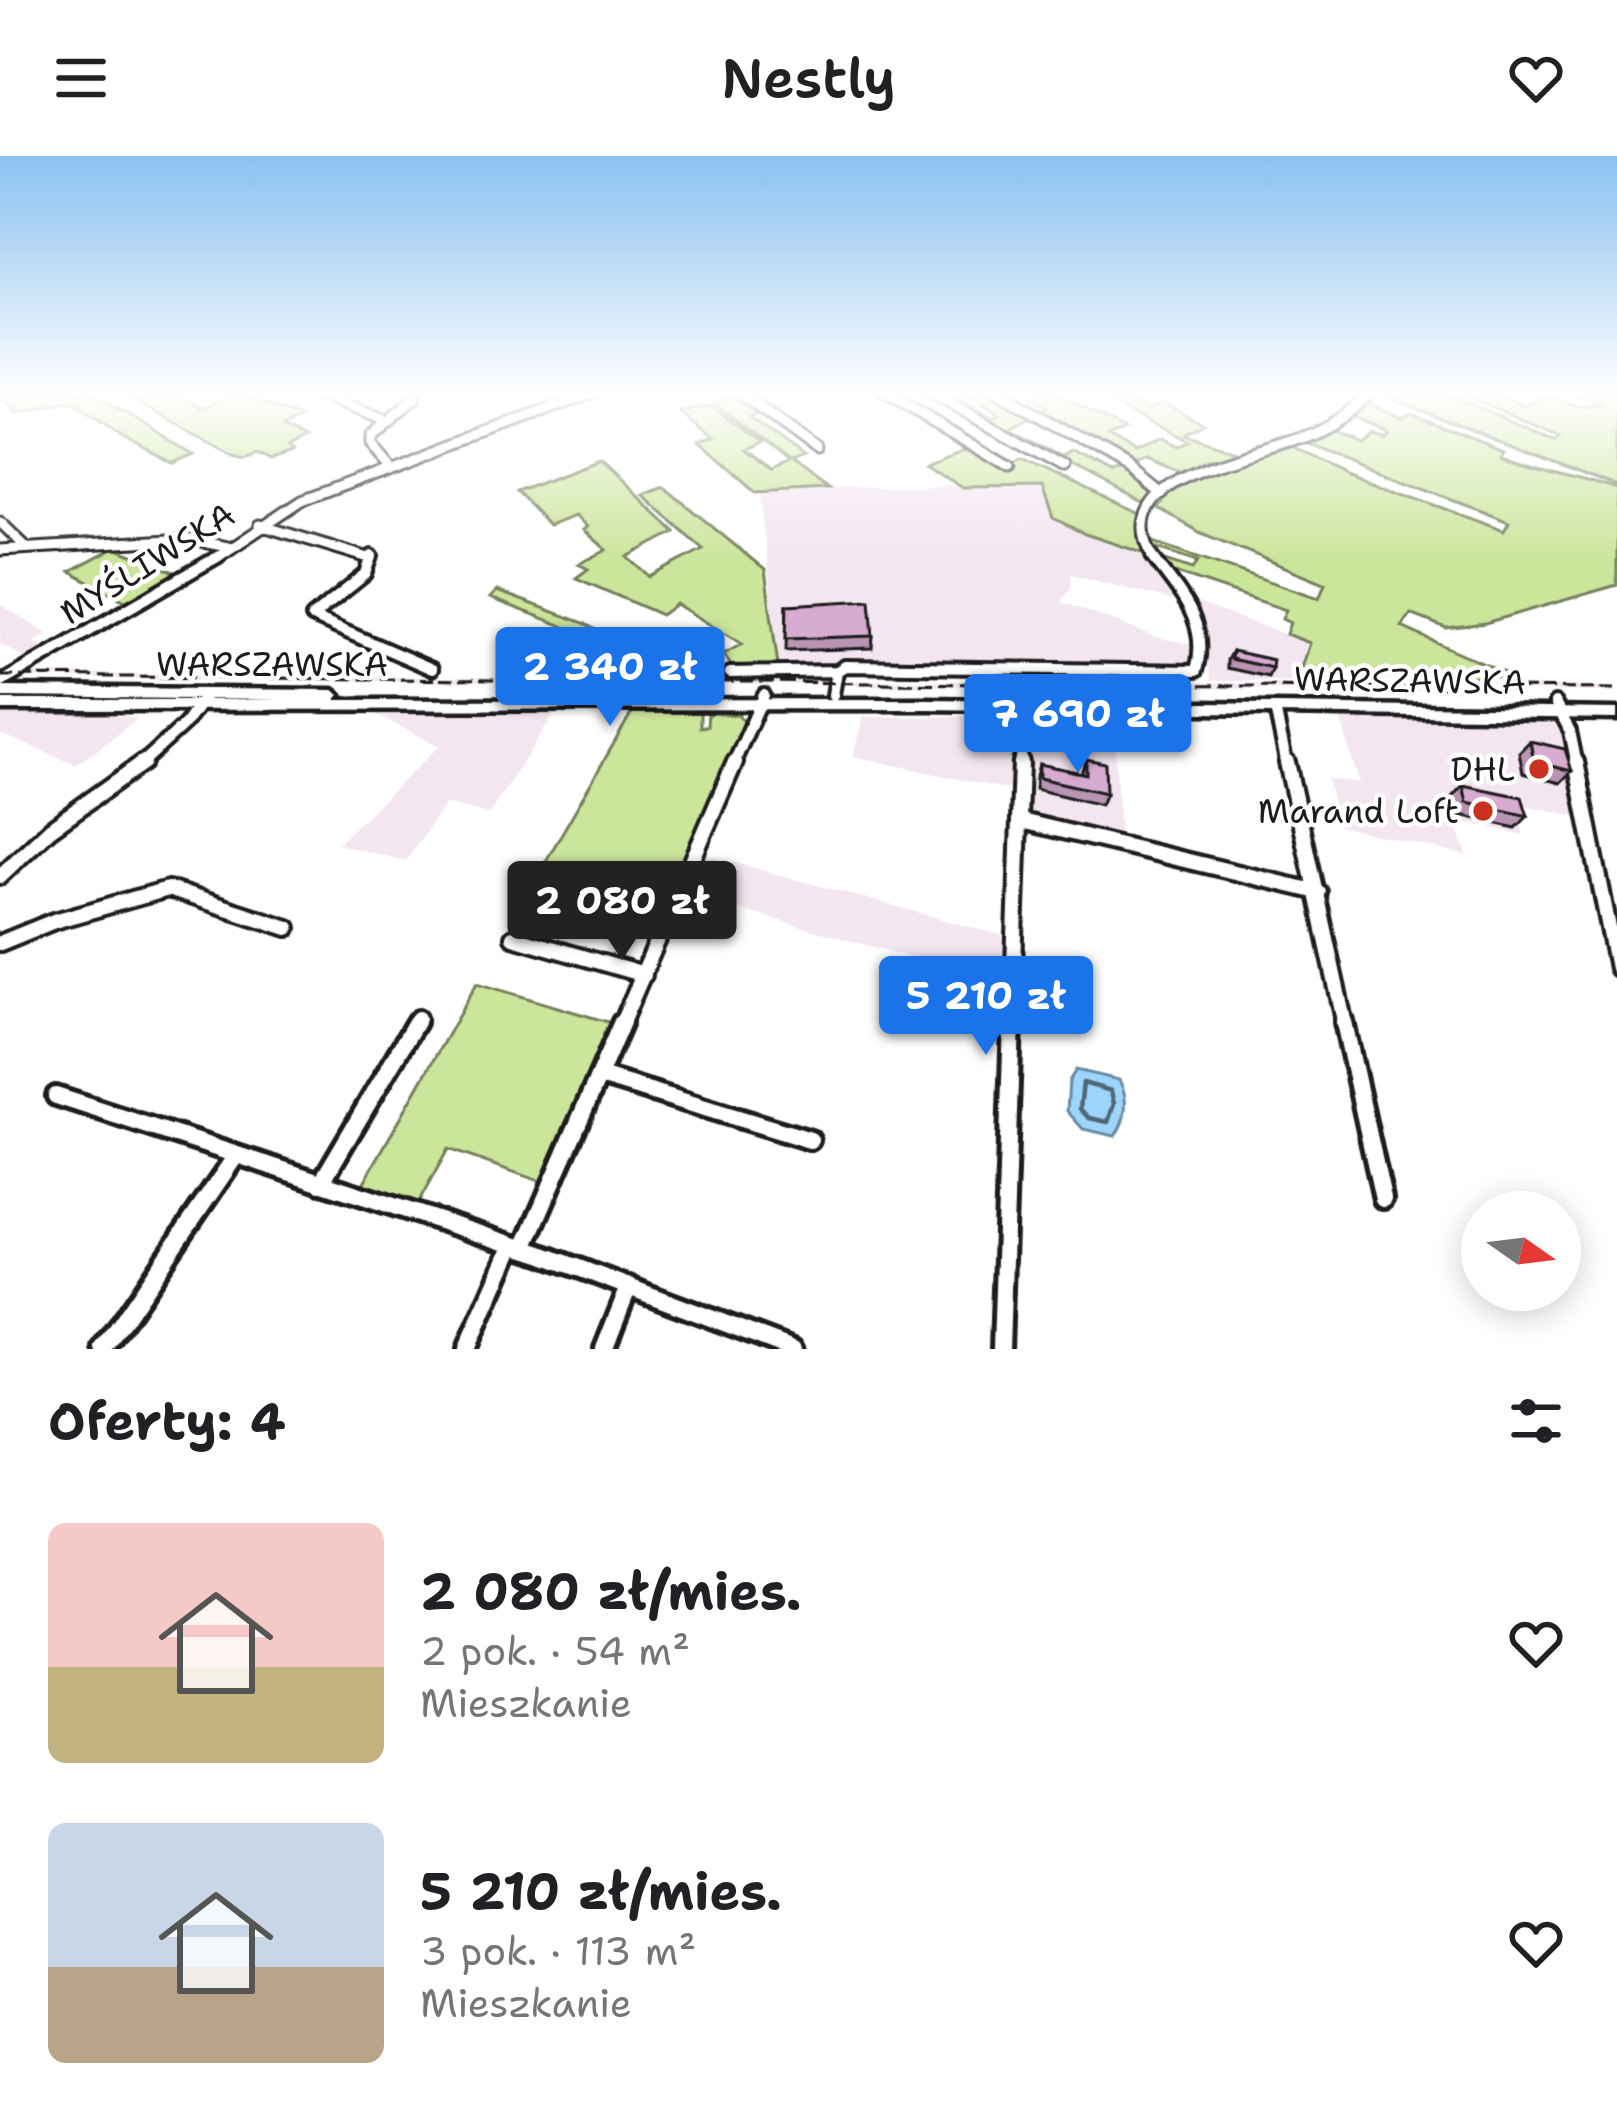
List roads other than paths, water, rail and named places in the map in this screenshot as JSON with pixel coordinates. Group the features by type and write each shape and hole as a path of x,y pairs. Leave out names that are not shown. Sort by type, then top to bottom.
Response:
{"main road":[{"name":"WARSZAWSKA","path":"0,688 203,700"},
{"path":"762,700 832,695 1024,702"},
{"name":"WARSZAWSKA","path":"0,705 203,700 762,700"},
{"path":"762,700 1204,704"},
{"name":"WARSZAWSKA","path":"1204,704 1558,708 1617,714"},
{"name":"WARSZAWSKA","path":"1204,704 1275,709 1617,704"}],"street":[{"path":"374,448 390,466"},
{"name":"MYŚLIWSKA","path":"0,688 315,495 441,448"},
{"path":"978,448 1010,467"},
{"path":"1030,448 1065,467"},
{"path":"1094,448 1162,494"},
{"path":"730,674 837,671 845,666 1196,671 1199,634 1194,611 1144,540 1143,531 1162,494 1210,461 1268,448"},
{"path":"0,522 26,547"},
{"name":"MYŚLIWSKA","path":"260,525 373,556 366,574 312,617 432,669"},
{"path":"0,550 186,539 228,548"},
{"path":"832,695 837,671"},
{"path":"0,876 47,832 152,759 203,700"},
{"path":"467,1349 600,1076 762,700"},
{"path":"1001,1349 1024,702"},
{"path":"1558,708 1570,731 1617,968"},
{"path":"1275,709 1383,1199"},
{"path":"1022,821 1318,892"},
{"path":"0,944 54,921 168,890 288,928"},
{"path":"513,937 644,975"},
{"path":"321,1183 418,1018"},
{"path":"600,1076 810,1140"},
{"path":"56,1096 518,1246 793,1349"},
{"path":"104,1349 235,1156"},
{"path":"604,1349 629,1286"}],"water":[{"path":"1076,1070 1119,1080 1125,1108 1115,1136 1083,1129 1067,1111 1069,1081"}],"railway":[{"path":"0,676 1617,689"}],"place":[{"name":"DHL","path":"1539,769"},
{"name":"Marand Loft","path":"1483,811"}]}
